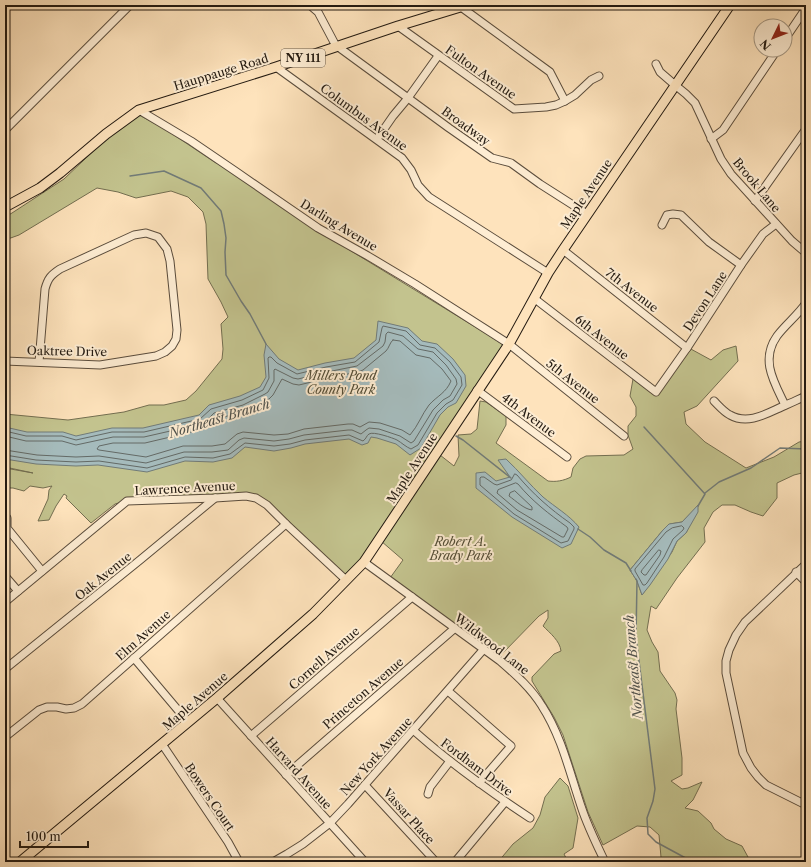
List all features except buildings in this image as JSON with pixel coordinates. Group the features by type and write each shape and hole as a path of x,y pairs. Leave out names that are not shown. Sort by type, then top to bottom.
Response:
{"main road":[{"name":"Maple Avenue","path":"20,862 217,698 313,614 364,562 509,344 548,273 563,250 730,5"},
{"name":"Hauppauge Road","path":"5,207 40,188 106,134 140,110 464,6"}],"street":[{"path":"5,130 130,5"},
{"path":"311,6 318,12 337,46"},
{"path":"464,6 550,72 566,101"},
{"path":"793,27 806,8"},
{"name":"Fulton Avenue","path":"398,26 514,109 556,105 575,95 591,80 599,76"},
{"name":"Broadway","path":"337,46 492,158 511,163 540,184 587,214"},
{"path":"378,139 393,116 438,56"},
{"path":"711,139 723,130 772,58"},
{"name":"Brook Lane","path":"656,64 660,72 686,94 694,103 721,159 731,174 792,241 805,249"},
{"name":"Columbus Avenue","path":"276,67 378,139 402,158 411,170 418,186 429,197 548,273"},
{"name":"Darling Avenue","path":"140,110 191,141 318,228 395,272 509,344"},
{"path":"756,201 806,129"},
{"path":"662,225 668,215 681,215 709,242 741,265"},
{"name":"Devon Lane","path":"656,392 763,234 776,224"},
{"name":"Oaktree Drive","path":"5,361 100,365 156,356 165,352 172,346 176,339 177,330 170,261 167,249 158,237 146,233 134,235 60,269 47,280 43,308 39,362"},
{"name":"7th Avenue","path":"563,250 687,348"},
{"name":"6th Avenue","path":"535,299 656,392"},
{"path":"785,405 770,369 769,352 777,336 806,303"},
{"name":"5th Avenue","path":"509,344 624,436"},
{"name":"4th Avenue","path":"477,390 567,457"},
{"path":"714,401 731,416 743,419 768,414 806,396"},
{"name":"Lawrence Avenue","path":"5,602 126,501 246,496 256,498 267,505 346,580"},
{"name":"Oak Avenue","path":"5,669 215,498"},
{"path":"7,518 7,528 42,571"},
{"name":"Elm Avenue","path":"5,736 39,710 47,707 66,709 74,708 82,704 286,524"},
{"name":"Wildwood Lane","path":"364,562 500,661 518,676 531,690 542,706 559,737 582,810 605,862"},
{"path":"806,564 745,622 736,635 729,650 726,662 726,674 742,753 751,768 766,785 806,805"},
{"path":"796,572 806,582"},
{"path":"5,576 18,591"},
{"name":"Cornell Avenue","path":"251,736 412,597"},
{"name":"Princeton Avenue","path":"286,775 455,628"},
{"name":"New York Avenue","path":"273,862 330,823 414,730 483,650"},
{"path":"134,658 188,722"},
{"path":"448,691 511,746 479,783"},
{"name":"Harvard Avenue","path":"217,698 365,862"},
{"name":"Fordham Drive","path":"414,730 450,761 530,818"},
{"name":"Bowers Court","path":"162,744 228,842 239,862"},
{"path":"428,794 430,787 450,761"},
{"name":"Vassar Place","path":"365,785 436,862"},
{"path":"455,862 506,802"}],"green space":[{"name":"Millers Pond County Park","path":"139,115 165,129 317,230 503,345 362,559 345,575 258,495 129,500 115,504 91,523 66,498 67,496 64,494 49,520 38,521 48,499 49,490 52,486 43,488 30,486 24,491 13,488 5,488 5,468 33,473 5,467 5,414 68,420 124,412 149,405 164,405 186,400 196,391 222,359 223,349 221,324 228,317 208,279 206,224 203,212 188,197 171,191 136,198 118,192 97,188 19,235 5,240 5,217 64,179 106,139"},
{"name":"Robert A. Brady Park","path":"736,346 738,361 697,406 684,412 686,424 705,442 746,468 774,457 799,442 806,441 806,472 794,475 777,483 777,498 763,516 735,505 722,505 713,512 704,528 705,542 677,578 656,609 651,606 647,630 658,652 660,671 675,693 677,700 676,709 682,758 682,775 671,781 682,789 702,782 693,800 685,808 698,811 711,823 714,829 726,839 742,846 749,862 658,862 661,857 659,835 650,827 637,826 603,845 588,812 563,735 532,681 532,677 554,654 561,651 552,634 543,626 548,618 548,610 539,616 502,654 466,630 465,632 390,578 403,560 381,541 440,455 454,466 459,456 458,435 471,434 477,429 480,401 486,402 506,416 506,425 496,443 548,481 562,480 571,477 573,468 580,459 586,456 624,455 633,449 628,435 628,426 636,416 636,407 630,396 633,379 656,396 689,348 711,360 723,350","holes":["698,506 686,533 677,541 672,552 642,595 637,581 630,570 663,530 670,524 682,522"]},
{"path":"560,778 568,786 578,818 573,848 564,854 568,862 498,862 513,844 533,828 540,815 545,797"}],"water":[{"path":"378,321 408,328 422,341 437,344 453,359 465,375 466,386 456,403 448,407 440,415 421,448 410,455 396,444 371,437 368,443 362,445 349,439 305,444 274,451 245,447 232,458 213,462 185,461 147,472 98,465 76,466 36,464 5,459 5,427 27,432 63,432 76,436 112,428 143,428 199,415 209,405 240,396 260,387 266,377 264,355 266,344 279,359 298,370 354,358 376,340"},
{"path":"506,459 543,497 579,527 571,544 562,548 512,517 476,488 476,473 485,472 496,481 510,477 498,460"},
{"path":"698,505 698,512 686,533 677,541 668,559 642,595 637,581 630,570 669,524 682,522"}],"waterway":[{"path":"130,176 164,171 201,188 221,211 226,238 226,275 250,314 266,344"},
{"path":"644,427 705,494 698,506"},
{"name":"Northeast Branch","path":"456,436 511,478"},
{"path":"705,493 719,482 751,468 780,448 806,449"},
{"name":"Northeast Branch","path":"578,529 590,537 604,550 626,563 631,571"},
{"name":"Northeast Branch","path":"636,579 636,637 655,789 653,801 647,818 648,834 656,842 693,862"}]}
